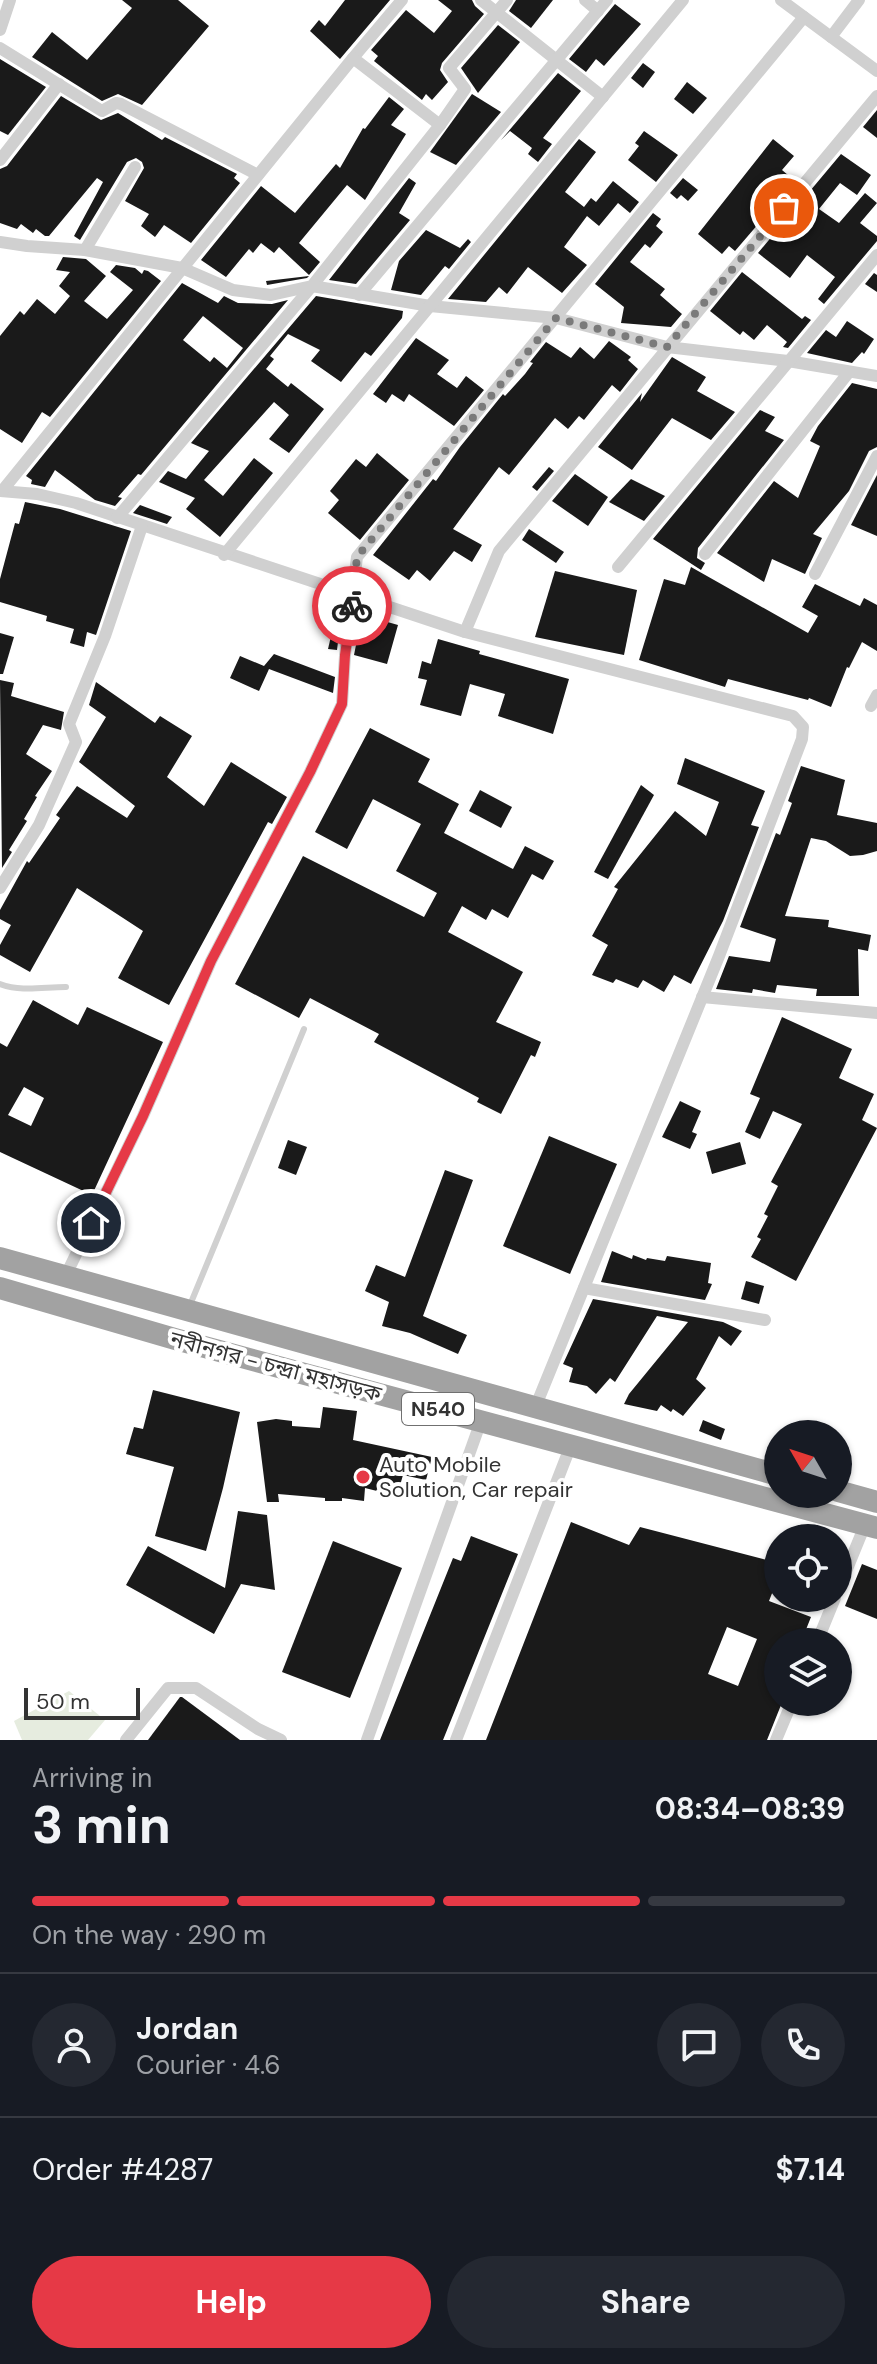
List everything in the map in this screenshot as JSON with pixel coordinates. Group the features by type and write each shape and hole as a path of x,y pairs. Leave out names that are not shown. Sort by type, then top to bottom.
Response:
{"highway":[{"name":"নবীনগর - চন্দ্রা মহাসড়ক","path":"0,1258 764,1471"},
{"name":"নবীনগর - চন্দ্রা মহাসড়ক","path":"0,1288 175,1339 871,1527"},
{"path":"852,1495 877,1502"}],"street":[{"path":"0,30 10,0"},
{"path":"1,491 402,0"},
{"path":"481,0 603,97"},
{"path":"117,518 312,286 440,125 465,89 449,68 507,0"},
{"path":"585,0 598,11"},
{"path":"359,295 607,0"},
{"path":"224,555 683,0"},
{"path":"781,0 877,71"},
{"path":"831,37 859,0"},
{"path":"65,1277 143,1116 211,961 342,704 357,557 804,17"},
{"path":"0,48 102,111 116,103 121,104 258,175"},
{"path":"353,58 440,125"},
{"path":"0,160 59,84"},
{"path":"465,632 499,551 877,96"},
{"path":"85,250 135,167"},
{"path":"0,242 85,250 182,268 233,290 271,295 312,286 430,306 556,318 667,347 788,361 877,376"},
{"path":"618,567 877,255"},
{"path":"705,554 849,372"},
{"path":"815,574 877,456"},
{"path":"1,491 50,497 465,632 793,716 803,727 802,739 702,997 535,1408"},
{"path":"0,888 39,825 76,742 69,724 105,636 142,526"},
{"path":"702,997 877,1013"},
{"path":"584,1288 765,1320"},
{"path":"367,1740 481,1421"},
{"path":"456,1740 571,1445"},
{"path":"852,1564 871,1527"},
{"path":"126,1740 168,1688 196,1688 258,1729 281,1740"},
{"path":"776,1740 786,1716"}],"lane":[{"path":"0,984 24,991 34,987 66,987"},
{"path":"187,1312 304,1029"}],"shaded area":[{"path":"69,1691 105,1720 88,1740 22,1740 14,1721"}],"building":[{"path":"122,0 178,0 209,26 142,105 118,94 102,101 32,57 52,32 87,60 132,8"},
{"path":"345,0 390,0 340,59 310,31 319,20 325,26"},
{"path":"438,0 472,0 484,14 442,63 440,70 448,82 432,100 426,94 422,100 374,61 378,56 371,50 406,10 434,33 452,11"},
{"path":"516,0 553,0 531,28 509,11"},
{"path":"615,4 641,24 604,66 596,59 586,72 569,59"},
{"path":"498,25 520,42 478,93 461,68"},
{"path":"0,59 46,87 8,135 0,131"},
{"path":"643,63 655,72 643,88 631,78"},
{"path":"558,73 581,91 543,138 552,144 538,162 528,154 532,148 510,131 501,140"},
{"path":"687,82 707,98 693,114 674,99"},
{"path":"472,94 501,112 456,165 430,152"},
{"path":"61,96 101,120 118,113 162,140 165,137 237,174 234,178 240,183 191,243 164,225 155,237 141,226 149,214 125,201 144,168 136,158 127,162 80,240 74,236 103,182 97,178 49,236 36,229 33,233 21,224 17,229 0,223 0,169 7,166"},
{"path":"389,97 404,109 391,125 406,134 365,200 347,185 299,243 320,262 309,275 279,247 274,253 261,243 253,253 249,249 226,277 201,260 261,186 295,213 336,164 340,168 363,128"},
{"path":"877,110 877,138 863,127"},
{"path":"644,131 678,155 656,182 628,160 639,146 635,143"},
{"path":"579,139 596,152 565,192 584,207 591,198 596,202 613,181 639,202 630,213 618,203 599,226 587,216 564,247 587,265 562,293 528,267 507,294 499,287 486,302 448,299"},
{"path":"773,139 794,156 782,170 795,181 735,251 729,246 722,254 698,234"},
{"path":"841,154 871,175 857,195 840,183 819,209 839,223 865,193 877,203 860,223 877,236 877,241 824,304 818,299 835,277 807,255 790,278 758,253"},
{"path":"409,178 416,183 399,213 410,220 356,284 329,280"},
{"path":"683,178 698,190 688,201 681,195 677,199 670,193"},
{"path":"653,213 661,219 656,226 663,232 650,248 645,244 630,262 665,289 660,295 682,314 671,327 621,323 624,307 595,284"},
{"path":"426,230 460,248 468,239 471,242 449,269 445,266 421,295 391,290 399,261"},
{"path":"63,257 86,259 106,276 84,301 107,319 133,290 110,272 116,265 135,268 142,274 144,270 148,271 161,281 50,417 42,412 22,443 0,429 0,336 20,311 24,315 37,299 55,314 70,296 59,286 70,272 56,270"},
{"path":"742,272 802,319 805,316 811,320 788,348 783,347 787,342 767,325 754,340 743,331 740,335 710,311"},
{"path":"874,273 877,275 877,292 865,284"},
{"path":"309,276 267,285 266,281"},
{"path":"182,283 218,303 224,296 238,303 272,304 288,300 141,475 138,474 118,497 122,498 115,506 95,500 55,470 45,487 31,484 32,480 26,476","holes":["203,316 243,348 227,368 214,357 210,362 183,340"]},
{"path":"316,296 403,311 402,318 371,356 365,352 341,382 311,361 320,350 288,334 270,356 274,359 266,369 288,387 291,383 324,409 289,453 269,439 289,415 274,402 204,480 223,496 254,458 273,473 220,537 186,509 195,498 159,482 168,471 186,479 209,451 191,443"},
{"path":"847,321 874,339 864,354 862,352 852,363 807,353 826,330 836,337"},
{"path":"416,338 449,360 437,374 457,388 466,376 484,390 454,426 409,394 404,402 392,394 386,403 373,394"},
{"path":"609,341 631,357 628,360 638,369 620,392 612,385 584,420 579,416 568,429 555,418 509,475 499,467 453,529 482,545 472,562 454,551 430,581 417,570 409,580 373,555 433,479 436,481 503,394 505,396 525,374 533,363 530,362 546,342 571,358 580,347 594,359"},
{"path":"672,357 706,377 697,391 735,412 711,440 672,418 632,470 598,447 642,393 640,402"},
{"path":"852,383 877,389 877,447 869,451 849,491 813,534 822,538 805,574 772,559 764,582 717,553 774,481 798,498 820,446 810,441"},
{"path":"760,410 775,417 765,431 784,440 698,548 697,558 705,563 701,570 653,539"},
{"path":"377,453 409,480 360,540 328,513 339,500 330,491 356,459 366,467"},
{"path":"549,467 554,471 537,491 532,487"},
{"path":"575,474 608,497 588,526 552,501"},
{"path":"877,475 877,536 851,525"},
{"path":"631,479 665,496 644,521 609,502"},
{"path":"25,502 60,509 131,531 96,635 87,632 84,647 70,643 74,629 46,621 47,616 0,602 0,579 15,523 19,524"},
{"path":"140,505 172,517 167,524 133,513"},
{"path":"529,529 564,552 556,563 522,540"},
{"path":"691,567 808,633 818,616 802,607 815,584 860,606 864,598 877,605 877,651 862,642 847,667 831,707 809,698 728,679 725,687 639,660 664,579 685,585"},
{"path":"555,571 637,590 624,655 535,637"},
{"path":"377,619 398,625 387,664 354,655 358,635 371,639"},
{"path":"332,632 339,634 337,650 328,649"},
{"path":"0,633 14,637 3,674 0,674"},
{"path":"438,639 569,679 553,734 498,716 505,694 470,684 461,716 420,705 427,680 418,678 422,661 431,664"},
{"path":"274,654 335,677 333,693 269,669 259,691 230,678 240,656 264,666"},
{"path":"0,680 14,683 11,696 64,712 61,730 43,725 26,754 52,771 35,796 24,819 27,821 2,868"},
{"path":"96,682 155,723 160,716 192,736 167,777 204,806 231,762 287,797 272,824 268,822 169,1005 118,978 143,931 77,888 30,972 0,955 0,945 11,925 0,919 0,910 27,861 29,863 60,818 56,815 77,786 127,818 135,806 79,762 106,717 89,705"},
{"path":"370,728 430,759 418,782 459,804 444,833 513,869 525,846 554,861 543,880 532,874 508,918 492,909 486,920 462,906 448,932 523,972 496,1022 541,1042 535,1057 531,1055 501,1114 477,1102 479,1098 374,1042 379,1034 310,998 299,1018 235,984 303,856 424,917 437,893 396,871 421,824 373,799 347,849 315,832"},
{"path":"685,758 765,791 751,825 759,827 723,921 691,984 674,975 664,992 643,980 638,988 616,979 613,983 592,975 608,945 592,936 618,889 614,887 675,811 706,836 719,802 677,784"},
{"path":"801,766 845,780 837,815 877,823 877,851 863,855 850,856 826,841 811,838 785,916 829,920 828,927 871,935 868,951 858,949 859,996 816,996 817,989 777,985 775,993 753,989 752,993 716,989 729,956 770,962 776,939 740,927 776,833 780,835"},
{"path":"641,785 654,795 608,879 594,872"},
{"path":"480,790 512,807 501,828 469,811"},
{"path":"33,1000 78,1025 87,1007 163,1042 92,1195 0,1152 0,1043 7,1047","holes":["24,1087 44,1098 31,1126 8,1115"]},
{"path":"782,1017 852,1049 839,1078 874,1094 862,1120 877,1128 796,1281 751,1257 768,1216 764,1214 778,1186 771,1182 802,1124 773,1111 760,1139 745,1132 760,1098 750,1094"},
{"path":"680,1101 701,1111 692,1132 697,1134 690,1149 662,1137"},
{"path":"549,1136 617,1164 570,1274 503,1246"},
{"path":"288,1140 307,1147 296,1175 278,1168"},
{"path":"740,1142 746,1164 712,1174 706,1152"},
{"path":"445,1170 473,1180 423,1316 467,1335 458,1354 410,1333 382,1326 389,1302 365,1291 376,1265 405,1277"},
{"path":"612,1251 632,1259 633,1255 646,1260 665,1261 667,1256 711,1263 708,1283 712,1284 705,1300 601,1282"},
{"path":"746,1281 764,1286 759,1304 741,1299"},
{"path":"593,1299 723,1322 742,1331 731,1346 719,1336 696,1379 706,1388 683,1416 661,1405 657,1411 624,1404 688,1322 657,1316 615,1382 610,1378 596,1394 587,1386 569,1382 573,1368 563,1364"},
{"path":"153,1390 240,1412 206,1551 155,1536 174,1467 126,1454 134,1427 143,1429"},
{"path":"323,1407 357,1411 353,1440 432,1457 426,1480 403,1475 397,1496 365,1488 364,1501 342,1498 342,1501 325,1501 325,1498 278,1494 279,1502 267,1502 257,1422 276,1419 292,1421 292,1426 320,1428"},
{"path":"703,1420 725,1429 721,1440 699,1431"},
{"path":"238,1511 267,1515 275,1590 241,1584 214,1634 126,1585 148,1546 225,1588"},
{"path":"571,1522 629,1545 640,1527 764,1559 764,1612 798,1612 811,1617 807,1628 764,1628 764,1716 777,1716 767,1740 486,1740","holes":["727,1627 757,1639 738,1686 708,1674"]},
{"path":"471,1536 518,1554 443,1740 380,1740 453,1558 461,1561"},
{"path":"333,1541 402,1568 350,1698 282,1672"},
{"path":"862,1564 877,1570 877,1619 852,1609 852,1589"},
{"path":"182,1697 240,1740 148,1740"}],"way so far":[{"path":"352,606 357,557 556,318 667,347 784,208"}],"place":[{"name":"Auto Mobile Solution, Car repair","path":"363,1477"}],"route":[{"path":"91,1223 143,1116 211,961 342,704 352,606"}]}
